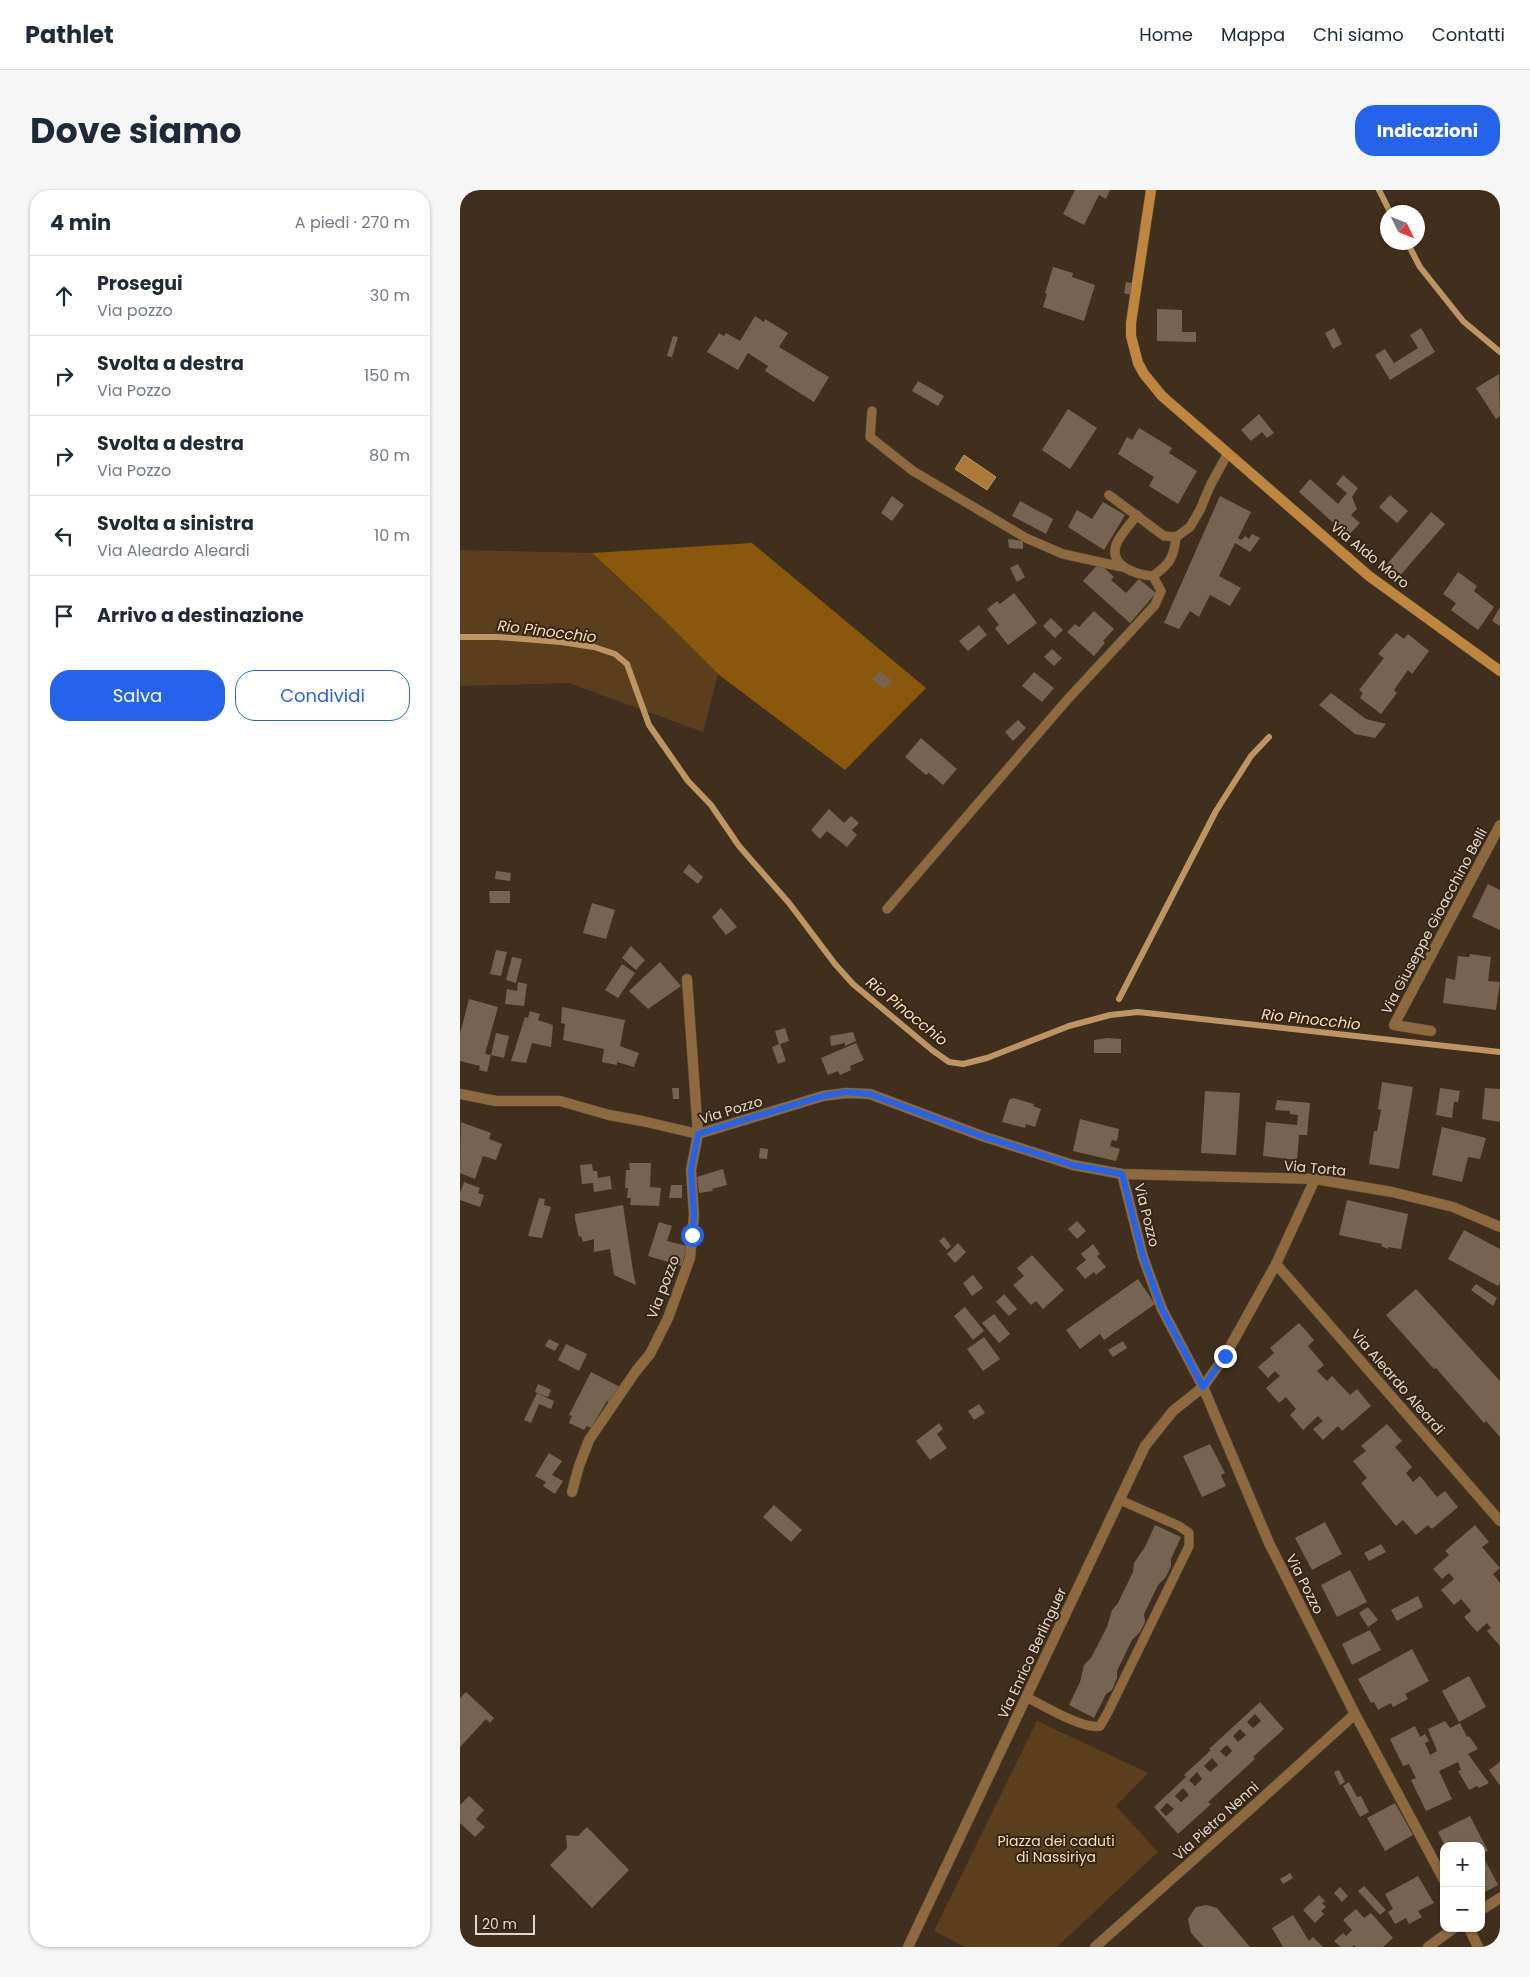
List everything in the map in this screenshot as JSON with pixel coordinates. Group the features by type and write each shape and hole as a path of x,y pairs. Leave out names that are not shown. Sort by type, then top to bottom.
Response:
{"main road":[{"name":"Via Aldo Moro","path":"1151,190 1131,323 1134,349 1144,374 1162,396 1369,576 1500,671"}],"street":[{"name":"Via Giuseppe Gioacchino Belli","path":"1431,1031 1394,1025 1500,824"},
{"name":"Via pozzo","path":"572,1492 579,1466 590,1440 636,1371 650,1354 668,1318 690,1258 694,1215 691,1170 698,1134 687,979"},
{"name":"Via Pozzo","path":"460,1094 496,1101 560,1101 609,1115 698,1134 823,1096 846,1092 870,1094 1009,1145 1073,1165 1122,1174 1143,1257 1162,1309 1203,1387 1269,1543 1355,1714 1440,1873"},
{"name":"Via Torta","path":"1122,1174 1315,1179 1392,1192 1453,1207 1500,1227"},
{"path":"1203,1387 1225,1356 1276,1264 1315,1179"},
{"name":"Via Aleardo Aleardi","path":"1276,1264 1500,1519"},
{"name":"Via Enrico Berlinguer","path":"908,1947 1145,1446 1173,1411 1203,1387"},
{"name":"Via Pietro Nenni","path":"1094,1947 1240,1819 1355,1714"},
{"path":"1485,1907 1500,1898"},
{"path":"1428,1947 1449,1932"},
{"path":"1471,1932 1478,1947"}],"lane":[{"path":"872,411 870,437 913,470 1026,538 1063,554 1122,567 1140,575 1153,576 1166,566 1174,552 1176,537"},
{"path":"1109,495 1164,536 1176,537 1190,527 1228,453"},
{"path":"1122,567 1116,558 1116,545 1136,515"},
{"path":"886,909 1067,700 1155,605 1161,591 1153,576"},
{"path":"1026,1697 1082,1724 1093,1728 1100,1726 1190,1546 1189,1533 1179,1526 1120,1500"}],"green space":[{"path":"460,550 592,553 661,617 718,674 703,732 569,683 460,686"},
{"name":"Piazza dei caduti di Nassiriya","path":"1037,1721 1148,1773 1116,1806 1158,1852 1057,1947 965,1947 934,1931"}],"shaded area":[{"path":"964,455 996,477 987,490 955,469"},
{"path":"752,543 926,688 845,770 718,674 661,617 592,553"}],"building":[{"path":"1075,190 1110,190 1106,199 1099,195 1084,225 1063,214"},
{"path":"1053,267 1073,273 1072,277 1095,285 1084,321 1043,307"},
{"path":"1126,282 1133,283 1130,295 1124,293"},
{"path":"1157,309 1182,310 1182,332 1196,332 1196,342 1157,341"},
{"path":"755,316 764,322 765,319 788,333 779,347 829,377 814,402 765,371 768,366 748,353 738,370 707,352 719,333 724,336 726,333 740,341"},
{"path":"1334,328 1342,344 1333,349 1325,333"},
{"path":"1421,328 1435,352 1390,380 1375,355 1385,349 1394,363 1418,348 1410,335"},
{"path":"673,336 678,337 672,357 667,356"},
{"path":"1499,374 1500,416 1496,419 1476,388"},
{"path":"918,381 944,396 938,406 912,391"},
{"path":"1068,409 1097,428 1070,469 1042,450"},
{"path":"1259,414 1274,433 1267,438 1262,432 1251,441 1241,430"},
{"path":"1139,428 1172,448 1169,453 1197,471 1178,504 1149,486 1154,477 1118,454 1127,437 1132,440"},
{"path":"1343,475 1358,488 1352,497 1357,509 1351,515 1360,523 1348,536 1299,492 1310,479 1338,504 1347,493 1336,484"},
{"path":"1390,495 1408,511 1397,523 1379,507"},
{"path":"892,496 904,505 892,521 881,513"},
{"path":"1220,496 1251,512 1238,538 1242,540 1245,536 1249,539 1252,534 1260,538 1250,552 1235,543 1219,576 1241,588 1230,606 1210,595 1199,617 1190,611 1179,629 1164,623"},
{"path":"1020,501 1053,519 1046,534 1012,516"},
{"path":"1103,502 1125,515 1104,550 1068,527 1077,510 1092,519"},
{"path":"1431,512 1445,524 1397,579 1384,568"},
{"path":"1008,539 1023,541 1023,549 1009,548"},
{"path":"1099,563 1114,577 1111,580 1126,593 1139,579 1156,593 1130,623 1083,581"},
{"path":"1018,564 1025,577 1017,582 1010,568"},
{"path":"1458,572 1477,586 1474,591 1494,607 1478,630 1451,610 1456,603 1443,594"},
{"path":"1014,593 1037,623 1008,645 995,628 999,625 987,609 997,601 1000,604"},
{"path":"1500,607 1500,626 1492,621"},
{"path":"1094,611 1114,629 1103,641 1105,643 1094,656 1067,632 1075,624 1079,627"},
{"path":"1051,618 1063,630 1055,638 1043,626"},
{"path":"979,625 987,635 968,651 959,641"},
{"path":"1396,633 1404,639 1408,634 1429,651 1412,674 1408,670 1394,690 1397,693 1381,714 1360,698 1363,693 1359,690 1384,658 1378,654"},
{"path":"1052,649 1062,658 1054,666 1044,657"},
{"path":"880,671 892,681 884,689 872,679"},
{"path":"1034,672 1054,688 1042,702 1022,686"},
{"path":"1331,693 1366,719 1386,724 1375,738 1355,734 1319,705"},
{"path":"1018,720 1026,728 1013,741 1005,732"},
{"path":"921,738 957,769 943,785 929,773 926,775 905,757"},
{"path":"829,809 844,823 851,816 859,823 852,830 857,835 847,847 827,831 820,839 811,830"},
{"path":"689,864 703,877 698,884 683,872"},
{"path":"496,871 511,873 510,881 495,879"},
{"path":"1488,884 1500,890 1500,930 1472,917"},
{"path":"489,891 510,891 510,903 490,903"},
{"path":"592,903 615,910 606,939 583,933"},
{"path":"721,908 737,927 726,935 712,917"},
{"path":"631,946 645,960 636,970 622,958"},
{"path":"496,950 507,952 501,976 490,974"},
{"path":"1470,954 1491,957 1488,981 1500,982 1496,1010 1443,1003 1446,978 1455,980 1458,956 1469,957"},
{"path":"512,957 522,959 516,983 506,980"},
{"path":"660,962 681,986 648,1009 629,991"},
{"path":"622,964 635,973 618,998 605,990"},
{"path":"518,982 527,984 524,1006 505,1004 507,989 517,991"},
{"path":"469,999 498,1007 485,1054 491,1055 487,1072 479,1070 480,1066 460,1061 460,1034"},
{"path":"562,1007 625,1020 620,1046 639,1053 634,1067 617,1062 617,1065 602,1062 604,1049 563,1040 565,1024 561,1023"},
{"path":"530,1011 540,1014 538,1020 553,1025 551,1047 532,1043 526,1063 511,1061 525,1017 528,1018"},
{"path":"785,1028 789,1041 780,1044 786,1061 778,1064 772,1047 779,1044 775,1031"},
{"path":"853,1032 856,1041 845,1046 845,1043 831,1046 830,1036"},
{"path":"496,1033 509,1036 504,1058 491,1055"},
{"path":"1121,1039 1121,1053 1094,1053 1094,1040"},
{"path":"856,1043 864,1060 850,1066 851,1070 840,1075 838,1071 828,1075 821,1058"},
{"path":"1382,1082 1413,1087 1399,1169 1369,1164 1374,1131 1377,1131 1381,1110 1378,1109"},
{"path":"672,1088 679,1088 679,1099 673,1099"},
{"path":"1440,1088 1460,1091 1458,1102 1454,1102 1452,1118 1436,1115"},
{"path":"1485,1088 1500,1089 1500,1122 1482,1119"},
{"path":"1205,1091 1240,1093 1236,1155 1201,1153"},
{"path":"1013,1098 1034,1104 1033,1106 1041,1109 1035,1127 1026,1124 1025,1128 1002,1122 1009,1100"},
{"path":"1277,1100 1310,1103 1307,1135 1299,1135 1297,1160 1263,1156 1266,1122 1297,1125 1298,1115 1290,1114 1290,1111 1275,1110"},
{"path":"1080,1119 1119,1129 1117,1141 1112,1140 1110,1146 1120,1149 1116,1161 1073,1151"},
{"path":"461,1122 491,1133 489,1139 502,1144 496,1160 483,1156 475,1179 460,1173"},
{"path":"1442,1127 1486,1138 1480,1159 1468,1157 1462,1182 1432,1175"},
{"path":"760,1148 768,1149 767,1159 759,1158"},
{"path":"629,1163 651,1163 650,1187 661,1188 659,1206 630,1205 631,1198 627,1198 628,1188 625,1188 626,1170 630,1170"},
{"path":"592,1164 593,1171 597,1171 598,1178 610,1176 612,1189 594,1192 593,1183 582,1184 580,1165"},
{"path":"723,1169 727,1185 712,1189 713,1191 699,1193 697,1177"},
{"path":"464,1182 480,1188 478,1193 484,1195 480,1207 460,1200 460,1193"},
{"path":"671,1185 682,1185 682,1198 669,1198"},
{"path":"539,1198 545,1199 544,1205 551,1207 542,1238 528,1236"},
{"path":"1347,1200 1408,1214 1401,1249 1388,1247 1388,1249 1381,1246 1382,1244 1339,1235"},
{"path":"623,1205 636,1285 614,1275 610,1249 594,1252 594,1239 583,1242 581,1236 579,1237 575,1219 575,1214"},
{"path":"1077,1221 1086,1231 1077,1239 1068,1229"},
{"path":"659,1222 672,1226 667,1241 687,1246 682,1266 648,1256"},
{"path":"1464,1230 1500,1249 1500,1283 1498,1286 1448,1259"},
{"path":"944,1237 951,1246 947,1250 939,1241"},
{"path":"958,1243 966,1252 955,1263 947,1254"},
{"path":"1093,1244 1100,1254 1097,1256 1106,1267 1096,1275 1094,1272 1085,1279 1076,1268 1086,1260 1081,1254"},
{"path":"1032,1255 1064,1290 1043,1309 1036,1301 1031,1305 1013,1285 1024,1276 1017,1268"},
{"path":"973,1275 983,1288 972,1296 963,1283"},
{"path":"1138,1279 1155,1304 1104,1340 1100,1334 1080,1349 1066,1330"},
{"path":"1476,1284 1497,1298 1493,1306 1471,1290"},
{"path":"1416,1289 1500,1381 1500,1437 1486,1421 1484,1423 1386,1315"},
{"path":"1004,1294 1017,1309 1009,1316 996,1302"},
{"path":"965,1307 984,1331 973,1340 954,1316"},
{"path":"994,1314 1010,1334 999,1343 982,1323"},
{"path":"1299,1323 1314,1340 1308,1346 1324,1365 1317,1371 1327,1381 1332,1376 1350,1395 1357,1389 1371,1406 1342,1431 1338,1426 1323,1440 1313,1429 1323,1421 1318,1416 1303,1430 1290,1415 1296,1409 1286,1397 1279,1403 1266,1388 1280,1376 1275,1371 1268,1378 1258,1367 1274,1353 1270,1348"},
{"path":"984,1337 1000,1359 983,1371 967,1349"},
{"path":"549,1339 559,1344 555,1351 545,1346"},
{"path":"1123,1341 1127,1348 1113,1357 1108,1350"},
{"path":"566,1344 587,1354 579,1371 558,1360"},
{"path":"591,1372 620,1387 611,1404 607,1401 591,1428 587,1426 584,1430 569,1423 572,1416 569,1415"},
{"path":"538,1384 551,1390 548,1397 535,1392"},
{"path":"537,1393 554,1401 551,1409 539,1404 531,1423 524,1420"},
{"path":"979,1404 985,1413 974,1420 968,1411"},
{"path":"939,1423 943,1429 937,1434 947,1448 930,1460 916,1441"},
{"path":"1387,1424 1402,1441 1395,1447 1412,1467 1406,1473 1413,1482 1420,1476 1437,1497 1445,1491 1458,1507 1432,1529 1428,1525 1416,1535 1403,1520 1396,1526 1361,1483 1367,1478 1353,1461 1366,1451 1361,1446"},
{"path":"1210,1444 1225,1473 1221,1475 1226,1486 1202,1497 1183,1456"},
{"path":"549,1453 562,1461 552,1475 563,1481 555,1494 543,1486 546,1482 535,1476"},
{"path":"774,1505 802,1530 791,1542 763,1517"},
{"path":"1325,1522 1342,1554 1312,1570 1295,1538"},
{"path":"1155,1525 1181,1537 1171,1559 1171,1566 1166,1577 1158,1585 1144,1614 1145,1622 1140,1632 1132,1640 1117,1671 1117,1678 1112,1690 1106,1694 1094,1718 1069,1705 1080,1682 1084,1665 1091,1658 1107,1627 1112,1610 1118,1603 1133,1572 1134,1563 1145,1547"},
{"path":"1475,1525 1489,1542 1482,1547 1500,1568 1493,1574 1500,1583 1500,1646 1487,1631 1491,1628 1487,1623 1477,1632 1464,1617 1471,1611 1461,1599 1454,1605 1441,1590 1454,1579 1449,1573 1442,1579 1433,1569 1449,1555 1445,1551"},
{"path":"1381,1544 1386,1552 1369,1561 1364,1553"},
{"path":"1350,1570 1367,1602 1337,1617 1321,1585"},
{"path":"1418,1596 1423,1607 1397,1621 1391,1610"},
{"path":"1368,1607 1378,1620 1368,1627 1359,1613"},
{"path":"1370,1630 1381,1650 1352,1665 1342,1644"},
{"path":"1412,1649 1429,1681 1405,1694 1408,1699 1393,1707 1391,1703 1378,1710 1374,1702 1371,1703 1358,1679"},
{"path":"1469,1676 1486,1707 1459,1722 1442,1691"},
{"path":"466,1692 494,1718 490,1723 486,1719 460,1747 460,1698"},
{"path":"1260,1702 1284,1729 1253,1757 1255,1759 1208,1802 1211,1804 1178,1834 1154,1807 1186,1777 1184,1775 1211,1750 1209,1749","holes":["1255,1714 1261,1721 1253,1728 1247,1722","1240,1729 1246,1735 1238,1742 1233,1736","1227,1745 1232,1751 1226,1757 1220,1751","1212,1758 1218,1765 1210,1772 1204,1766","1197,1772 1202,1779 1195,1786 1189,1780","1183,1788 1189,1795 1181,1802 1175,1796","1167,1803 1174,1809 1166,1816 1160,1810"]},
{"path":"1445,1721 1450,1728 1460,1723 1467,1737 1469,1736 1478,1749 1468,1754 1489,1783 1469,1790 1458,1771 1461,1770 1458,1762 1439,1771 1452,1799 1426,1811 1411,1780 1416,1778 1409,1764 1403,1766 1390,1739 1415,1726 1420,1737 1425,1734 1429,1741 1425,1743 1430,1755 1437,1751 1428,1729"},
{"path":"1500,1762 1500,1786 1489,1770"},
{"path":"1339,1770 1345,1782 1340,1785 1334,1772"},
{"path":"1349,1782 1357,1797 1361,1796 1369,1812 1360,1817 1343,1786"},
{"path":"469,1796 484,1810 476,1819 485,1827 475,1837 460,1823 460,1805"},
{"path":"1395,1803 1413,1835 1385,1851 1367,1818"},
{"path":"1470,1816 1483,1842 1443,1842 1438,1832"},
{"path":"587,1827 629,1870 592,1908 550,1865 567,1848 566,1835 578,1836"},
{"path":"1485,1860 1498,1885 1485,1892"},
{"path":"1290,1873 1293,1878 1283,1884 1280,1879"},
{"path":"1418,1876 1434,1903 1418,1911 1422,1917 1409,1924 1406,1918 1395,1924 1388,1912 1393,1909 1385,1894"},
{"path":"1364,1886 1386,1910 1380,1915 1358,1891"},
{"path":"1340,1887 1348,1896 1342,1902 1334,1893"},
{"path":"1319,1895 1325,1901 1322,1903 1326,1907 1321,1911 1324,1914 1315,1923 1303,1910"},
{"path":"1206,1905 1217,1908 1250,1947 1204,1947 1191,1933 1188,1919 1196,1907"},
{"path":"1356,1909 1364,1918 1371,1913 1393,1938 1383,1947 1356,1947 1354,1945 1352,1947 1341,1947 1334,1941 1343,1933 1346,1936 1352,1930 1343,1920"},
{"path":"1293,1915 1309,1941 1313,1937 1323,1947 1283,1947 1272,1928"}],"waterway":[{"path":"1379,190 1386,205"},
{"path":"1411,250 1420,267 1463,321 1500,352"},
{"name":"Rio Pinocchio","path":"460,637 498,637 561,642 594,647 615,654 627,664 649,725 688,781 711,805 739,846 789,903 835,964 853,984 949,1062 963,1064 987,1058 1069,1026 1110,1015 1138,1012 1500,1052"},
{"path":"1119,999 1216,811 1251,756 1269,737"}],"route":[{"path":"692,1235 694,1215 691,1170 698,1134 823,1096 846,1092 870,1094 982,1136 1073,1165 1122,1174 1143,1257 1162,1309 1203,1387 1225,1356"}]}
